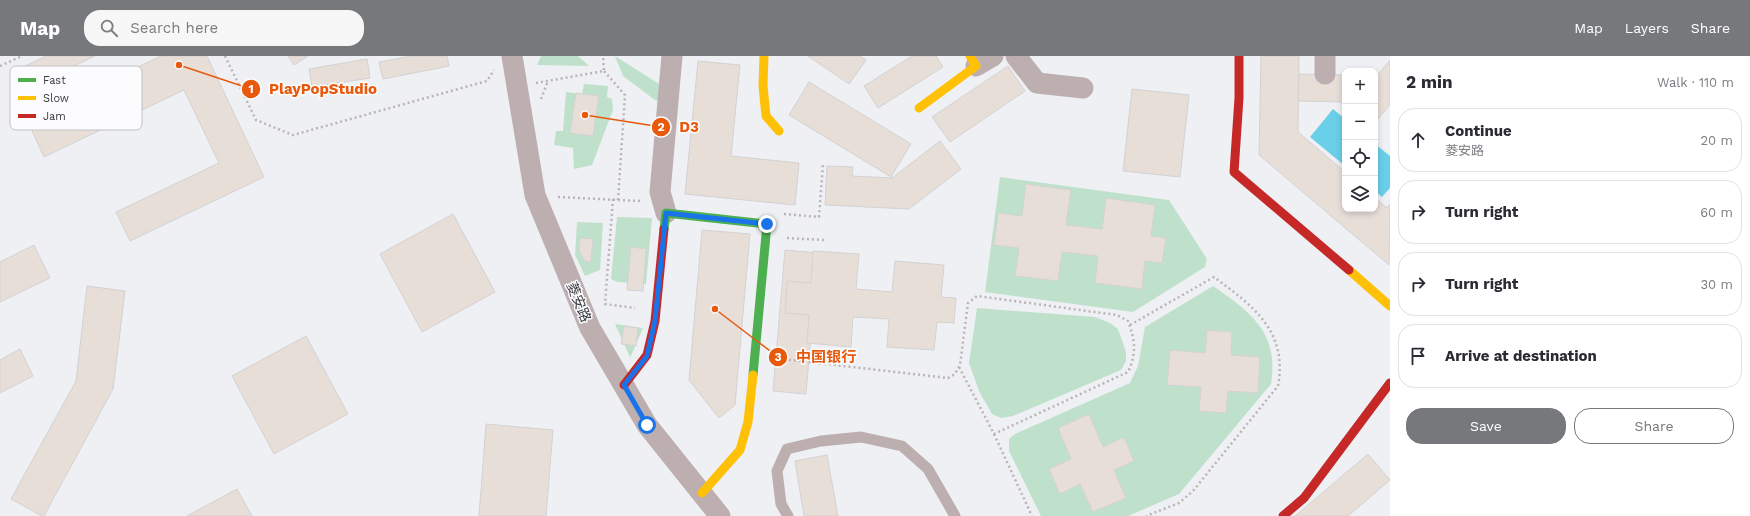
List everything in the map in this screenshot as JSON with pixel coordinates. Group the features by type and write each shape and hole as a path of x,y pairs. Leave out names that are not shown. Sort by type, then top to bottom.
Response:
{"street":[{"name":"菱安路","path":"512,56 535,195 590,328 647,425 720,516"},
{"path":"624,385 647,356 656,310 666,213 660,192 672,56"},
{"path":"764,56 763,86 766,116 779,131"},
{"path":"1016,56 1037,83 1083,88"},
{"path":"1239,56 1239,98 1234,172 1390,306"},
{"path":"919,108 980,59"},
{"path":"666,213 767,224 748,422 740,450 716,479 702,493"},
{"path":"1283,516 1304,498 1390,383"}],"lane":[{"path":"788,516 781,504 776,471 787,449 822,441 861,437 902,446 928,469 955,516"}],"path":[{"path":"0,66 22,56"},
{"path":"225,56 256,120 293,135 486,81 495,68"},
{"path":"557,196 618,200 625,95 604,71 603,56"},
{"path":"517,86 604,71"},
{"path":"540,101 548,81"},
{"path":"767,224 778,224 779,214 819,217 823,164"},
{"path":"613,200 605,304 656,310"},
{"path":"785,238 824,240"},
{"path":"1130,325 1214,277 1251,304 1269,328 1278,349 1281,372 1278,386 1193,491 1179,503 1146,516"},
{"path":"754,356 948,378 954,374 959,367 968,303 977,296 1117,315 1128,320 1133,336 1134,358 1128,372 994,434"},
{"path":"959,367 994,434 1032,516"}],"green space":[{"path":"541,56 578,56 589,66 537,65"},
{"path":"615,56 667,89 665,102 655,100 623,76"},
{"path":"584,84 608,86 607,97 612,99 613,110 592,165 574,169 573,148 554,145 556,131 563,131 566,92 582,94"},
{"path":"1000,177 1169,200 1207,259 1205,267 1133,312 985,292"},
{"path":"617,217 652,218 646,284 617,282 611,279"},
{"path":"577,222 603,223 600,270 585,276 575,255"},
{"path":"1213,286 1251,315 1260,326 1271,351 1271,384 1179,494 1128,516 1041,516 1009,451 1009,439 1015,434 1130,383 1138,366 1145,327"},
{"path":"977,308 1095,317 1110,323 1118,329 1126,352 1126,361 1121,370 1013,416 1001,418 992,414 979,391 969,363"},
{"path":"615,324 643,328 630,358 630,357"}],"water":[{"path":"1333,109 1342,116 1342,164 1310,137"},
{"path":"1378,146 1390,156 1390,188 1382,197 1378,194"}],"building":[{"path":"46,56 95,56 74,66 25,66"},
{"path":"161,56 207,56 264,177 130,241 116,212 219,163 184,90 142,110 142,66 140,66"},
{"path":"288,56 308,56 294,65"},
{"path":"411,56 447,56 449,66 383,79 379,62"},
{"path":"808,56 860,56 866,60 849,84"},
{"path":"912,56 936,56 943,67 878,108 864,86"},
{"path":"1261,56 1299,56 1298,132 1342,169 1342,212 1378,212 1378,200 1387,208 1390,204 1389,265 1259,155"},
{"path":"367,59 370,78 312,87 309,69"},
{"path":"1390,60 1390,105 1378,119 1378,104 1378,74"},
{"path":"698,61 740,65 731,156 799,163 795,205 685,194"},
{"path":"1008,66 1025,91 950,142 932,117"},
{"path":"1299,74 1342,75 1342,102 1298,101"},
{"path":"809,82 911,144 891,177 789,115"},
{"path":"1132,89 1189,95 1180,177 1123,171"},
{"path":"576,93 599,96 593,136 570,133"},
{"path":"32,130 100,130 44,157"},
{"path":"940,141 961,169 909,209 825,205 827,166 853,167 852,176 892,178"},
{"path":"1026,184 1071,190 1066,225 1102,229 1106,198 1155,205 1151,236 1166,238 1162,263 1145,261 1142,289 1095,283 1098,256 1062,252 1058,281 1015,276 1019,248 994,245 998,213 1022,216"},
{"path":"453,214 495,292 422,332 380,254"},
{"path":"702,230 750,234 735,405 719,418 689,380"},
{"path":"580,238 593,239 591,262 585,261 579,251"},
{"path":"34,245 50,278 0,302 0,262"},
{"path":"631,247 646,249 643,291 627,290"},
{"path":"785,250 818,253 806,394 773,391"},
{"path":"813,251 859,254 856,289 892,292 895,261 944,265 941,297 956,298 954,323 937,322 934,350 887,347 889,319 853,317 851,347 807,343 809,315 785,313 787,281 811,283"},
{"path":"87,286 125,291 113,389 44,516 42,516 11,499 76,381"},
{"path":"624,326 638,328 636,346 621,344"},
{"path":"1207,330 1232,332 1231,355 1260,357 1258,393 1228,391 1226,413 1199,411 1201,387 1167,385 1170,350 1205,353"},
{"path":"306,336 348,414 274,454 232,376"},
{"path":"20,349 33,376 0,393 0,360"},
{"path":"1089,414 1103,447 1124,437 1134,461 1114,470 1126,498 1093,512 1080,484 1060,494 1049,469 1071,459 1058,428"},
{"path":"486,424 553,430 546,516 479,516"},
{"path":"1368,454 1390,480 1348,516 1295,516"},
{"path":"827,455 838,516 804,516 795,461"},
{"path":"237,489 252,516 187,516"}],"traffic: fast":[{"path":"664,229 666,213 767,224 753,375"}],"traffic: slow":[{"path":"764,56 763,86 766,116 779,131"},
{"path":"919,108 976,66 970,56"},
{"path":"1349,270 1390,306"},
{"path":"702,493 740,450 748,422 753,375"}],"traffic: jam":[{"path":"1239,56 1239,98 1234,172 1349,270"},
{"path":"624,385 647,355 655,321 664,229"},
{"path":"1283,516 1304,498 1390,383"}],"place":[{"name":"PlayPopStudio","path":"179,65"},
{"name":"D3","path":"585,115"},
{"name":"中国银行","path":"715,309"}],"route":[{"path":"647,425 624,385 647,356 655,321 666,213 767,224"}]}
